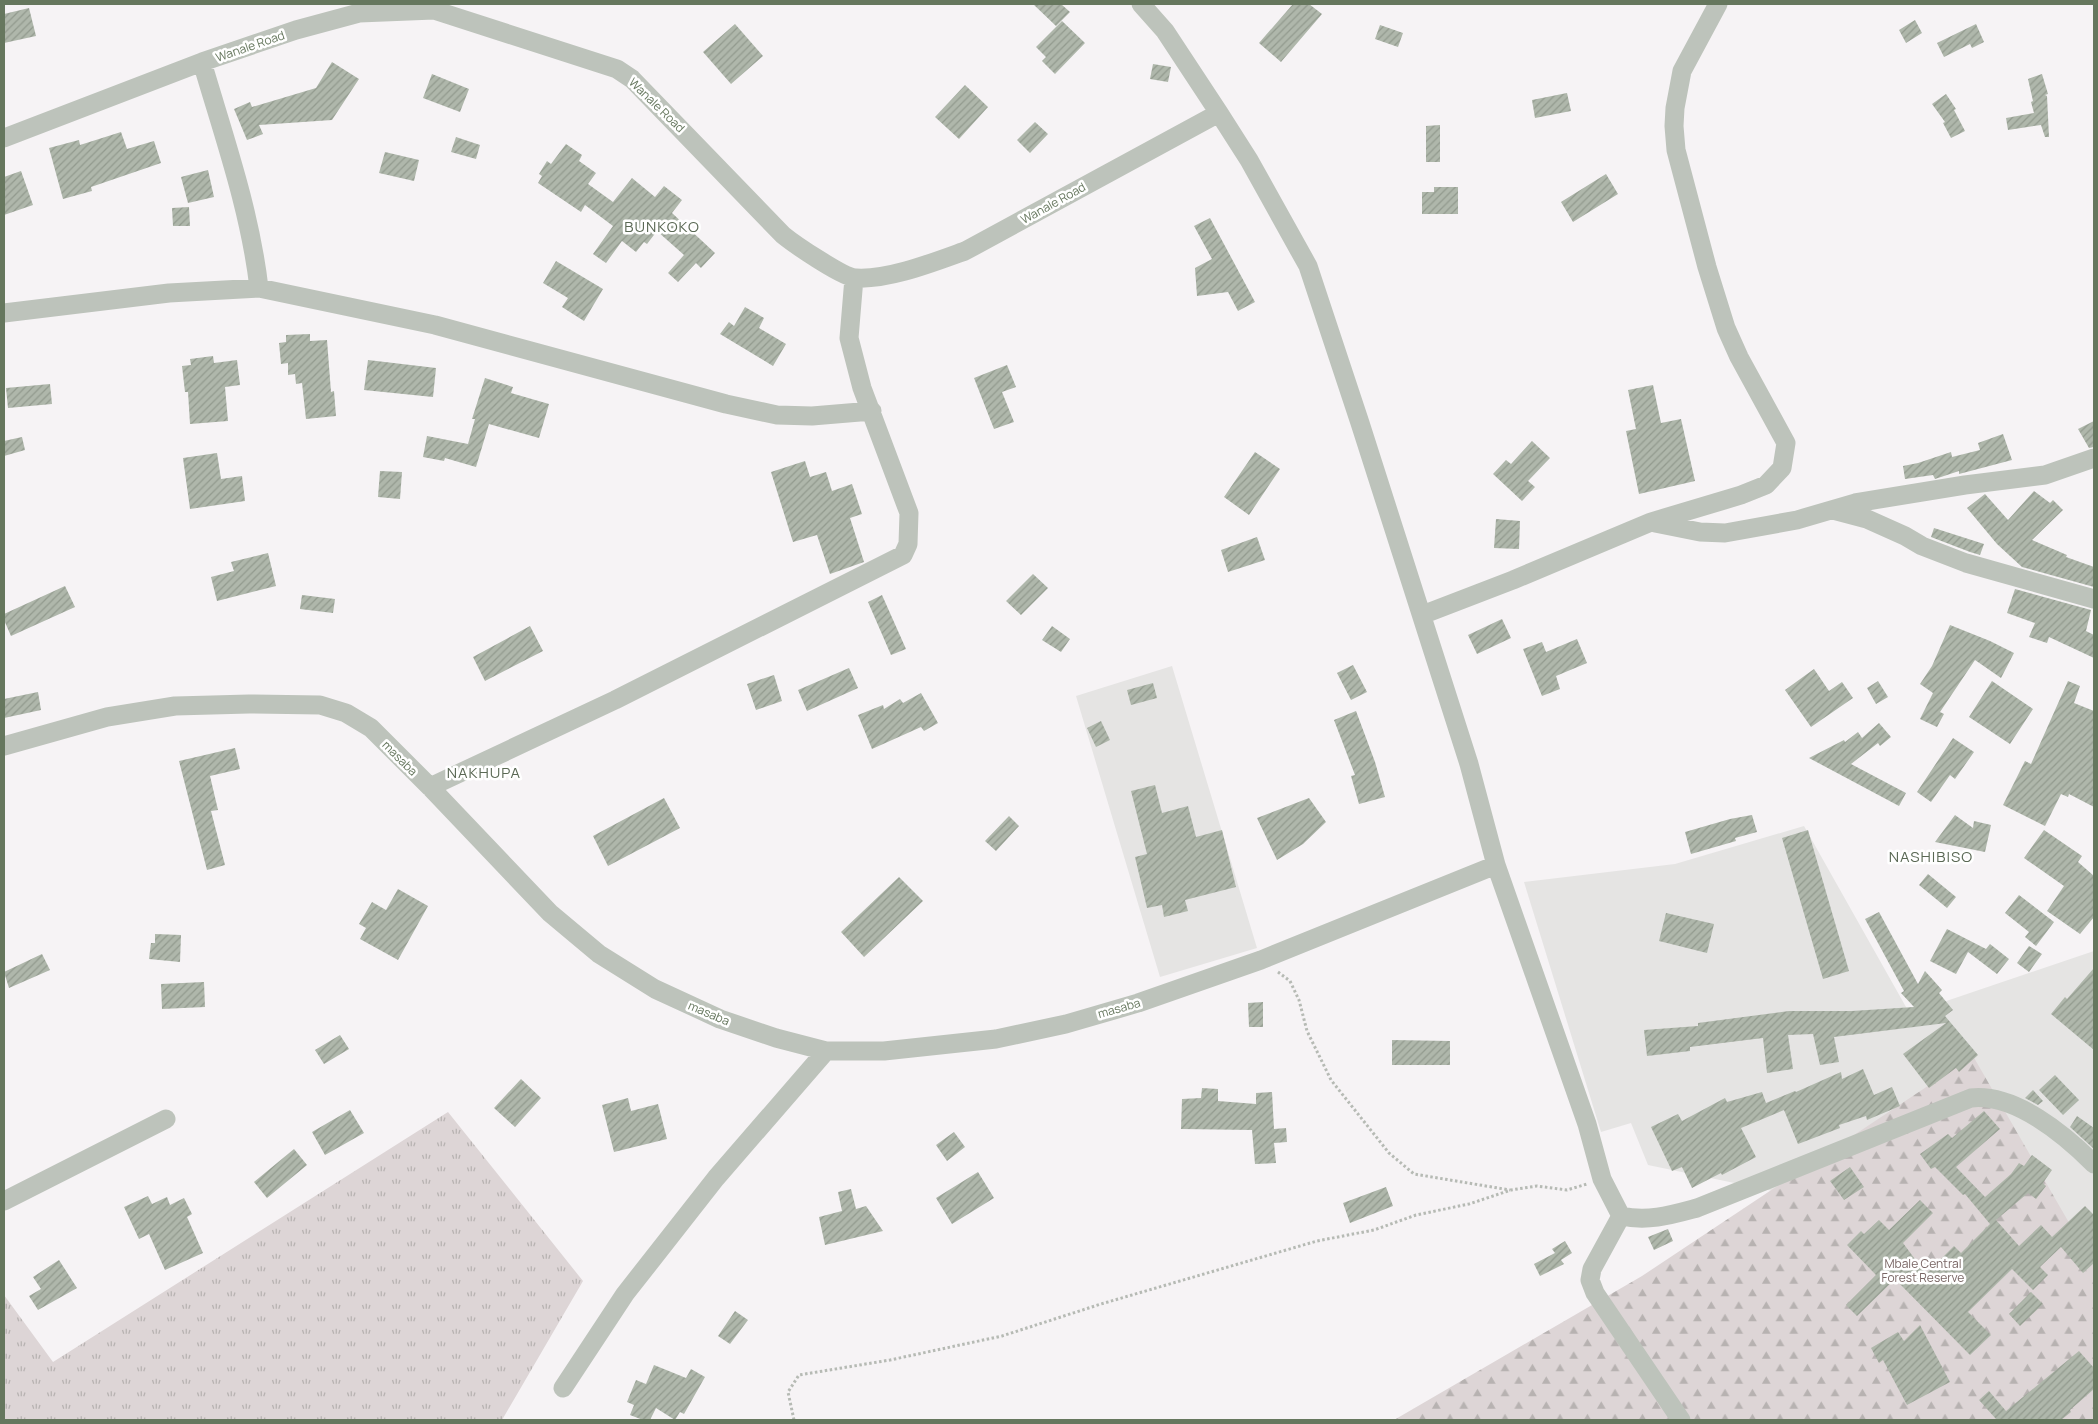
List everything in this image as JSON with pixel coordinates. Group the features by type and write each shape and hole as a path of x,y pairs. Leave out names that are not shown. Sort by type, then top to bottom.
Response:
{"street":[{"path":"1141,4 1165,31 1249,160 1308,266 1469,764 1496,865 1588,1124 1602,1179 1621,1216 1634,1219 1654,1219 1697,1208 1971,1098 1985,1096 2024,1110 2053,1129 2094,1164"},
{"path":"1422,615 1652,522 1741,495 1766,485 1782,468 1786,443 1739,357 1726,328 1707,267 1676,150 1675,108 1682,71 1718,4"},
{"name":"Wanale Road","path":"4,138 202,62 296,30 359,13 434,10 617,69 632,79 796,246 854,278 884,275 922,266 965,251 1219,113"},
{"path":"202,62 243,201 255,252 259,288"},
{"path":"430,786 615,700 903,555 908,544 910,513 862,388 849,338 854,278"},
{"path":"4,313 169,293 259,288 435,325 726,404 777,416 812,416 872,411"},
{"path":"1652,522 1700,532 1725,533 1797,520 1855,503 2045,474 2094,458"},
{"path":"1832,509 1867,520 1905,536 1922,546 1966,563 2094,599"},
{"name":"masaba","path":"4,746 107,717 175,706 320,705 346,713 371,728 430,786 550,912 599,954 655,989 720,1019 776,1038 826,1051 884,1051 996,1039 1066,1024 1138,1003 1261,960 1496,865"},
{"path":"563,1388 631,1287 716,1178 826,1051"},
{"path":"4,1200 166,1119"},
{"path":"1621,1216 1592,1269 1590,1280 1594,1293 1681,1420"}],"path":[{"path":"1261,960 1290,981 1300,1000 1307,1031 1331,1080 1389,1152 1414,1174 1511,1190"},
{"path":"794,1420 788,1392 799,1375 890,1360 1002,1336 1101,1304 1317,1241 1374,1230 1416,1215 1469,1204 1511,1190 1537,1186 1567,1190 1602,1179"}],"shaded area":[{"path":"1172,666 1257,948 1160,977 1076,696"},
{"path":"1804,826 1906,1007 1908,1014 2094,951 2094,1420 1830,1203 1648,1165 1631,1123 1601,1132 1524,882 1675,864"}],"green space":[{"name":"Mbale Central Forest Reserve","path":"1973,1056 2094,1266 2094,1420 1394,1420 1642,1276"},
{"path":"448,1112 583,1281 502,1420 4,1420 4,1295 53,1362"}],"building":[{"path":"1033,4 1061,4 1070,12 1056,26"},
{"path":"1293,4 1309,4 1322,14 1281,62 1259,43"},
{"path":"29,8 36,36 4,43 4,14"},
{"path":"1915,20 1922,33 1906,43 1899,30"},
{"path":"1062,21 1085,43 1055,74 1042,61 1046,57 1036,47"},
{"path":"735,24 763,56 731,84 703,52"},
{"path":"1976,24 1984,42 1972,48 1970,44 1944,57 1937,43"},
{"path":"1380,25 1403,33 1398,47 1375,39"},
{"path":"332,62 359,79 332,120 259,125 263,134 247,140 234,109 250,102 252,107 316,88"},
{"path":"1153,64 1171,67 1168,82 1150,79"},
{"path":"432,74 469,89 460,112 423,98"},
{"path":"2042,74 2048,94 2045,95 2047,96 2049,137 2045,137 2041,125 2008,130 2006,118 2034,113 2028,79"},
{"path":"965,85 988,107 959,139 935,117"},
{"path":"1567,93 1571,111 1535,118 1532,100"},
{"path":"1946,94 1956,109 1954,110 1965,131 1951,138 1943,123 1945,122 1932,104"},
{"path":"1035,122 1048,134 1030,153 1017,140"},
{"path":"1440,125 1440,162 1426,162 1426,126"},
{"path":"121,132 127,149 154,141 161,163 91,187 92,191 63,199 49,148 79,140 80,145"},
{"path":"456,137 480,145 476,159 451,152"},
{"path":"566,144 582,155 579,161 596,173 588,184 613,202 632,178 655,197 664,186 682,200 672,213 715,253 701,268 696,263 678,282 668,273 684,255 657,231 647,244 644,242 636,252 622,241 606,263 593,254 613,226 585,205 581,212 538,183 542,176 539,174 547,161 551,164"},
{"path":"385,152 419,160 414,181 379,173"},
{"path":"208,170 214,197 188,203 181,177"},
{"path":"21,171 33,205 4,215 4,177"},
{"path":"1606,174 1618,194 1573,222 1561,202"},
{"path":"1434,187 1458,187 1458,214 1422,214 1422,192 1434,192"},
{"path":"189,207 190,226 173,226 172,208"},
{"path":"1210,218 1255,302 1238,311 1228,292 1197,296 1195,268 1212,259 1194,226"},
{"path":"556,261 603,289 584,321 562,307 568,298 543,283"},
{"path":"745,307 764,318 759,328 786,344 773,366 720,334 729,322 734,326"},
{"path":"310,334 310,341 327,340 331,392 334,391 336,416 306,419 302,383 296,384 295,374 288,375 288,363 281,364 279,343 286,342 286,335"},
{"path":"213,356 214,363 237,360 240,385 225,387 228,421 190,424 188,392 185,392 182,366 191,365 190,359"},
{"path":"368,360 436,368 433,397 364,390"},
{"path":"1007,365 1016,387 1002,392 1014,422 994,429 974,378"},
{"path":"485,378 513,387 511,393 549,404 539,438 489,424 476,467 445,458 444,461 423,457 427,436 468,444 475,419 472,419"},
{"path":"50,384 52,404 8,408 6,388"},
{"path":"1653,385 1661,423 1681,419 1695,481 1639,494 1626,431 1636,429 1628,390"},
{"path":"2094,421 2094,447 2089,448 2078,429"},
{"path":"2003,434 2012,460 1959,474 1959,471 1935,479 1933,475 1905,479 1903,466 1951,452 1952,457 1980,450 1978,443"},
{"path":"22,437 25,450 4,456 4,441"},
{"path":"1532,441 1550,458 1528,481 1535,487 1522,501 1493,474 1506,460 1511,464"},
{"path":"1255,452 1280,469 1249,515 1224,497"},
{"path":"217,453 221,479 242,476 245,501 190,509 183,458"},
{"path":"805,461 810,477 826,472 832,491 852,484 862,514 850,518 864,562 830,574 817,535 793,542 771,472"},
{"path":"380,471 402,472 400,499 378,497"},
{"path":"2034,491 2050,503 2053,500 2063,510 2032,540 2067,555 2066,557 2094,567 2094,587 2022,567 1997,544 1967,508 1985,494 2008,520"},
{"path":"1496,519 1520,521 1519,549 1494,548"},
{"path":"1934,528 1984,544 1980,555 1931,537"},
{"path":"1257,537 1265,560 1228,572 1221,550"},
{"path":"268,553 276,586 217,601 211,577 234,571 231,562"},
{"path":"1033,574 1048,588 1021,615 1006,601"},
{"path":"65,586 75,607 11,636 4,620 4,614"},
{"path":"2015,589 2091,610 2086,631 2094,635 2094,658 2049,637 2047,643 2029,637 2035,623 2007,613"},
{"path":"302,595 335,599 333,613 300,609"},
{"path":"882,595 906,649 891,655 868,602"},
{"path":"1502,619 1511,638 1477,654 1468,635"},
{"path":"1950,625 2014,653 2001,678 1975,660 1940,712 1944,714 1937,727 1920,719 1933,693 1920,684 1932,666"},
{"path":"530,626 543,651 485,681 473,657"},
{"path":"1052,626 1070,639 1061,652 1042,640"},
{"path":"1577,639 1587,663 1556,676 1560,689 1542,696 1523,649 1542,642 1546,652"},
{"path":"1353,665 1367,692 1351,700 1337,673"},
{"path":"849,668 858,688 807,711 798,690"},
{"path":"1814,669 1829,691 1842,682 1853,698 1811,727 1785,690"},
{"path":"774,675 782,701 756,710 747,684"},
{"path":"1878,681 1888,697 1876,704 1867,688"},
{"path":"1992,681 2033,709 2010,744 1969,717"},
{"path":"2068,681 2080,686 2074,703 2094,711 2094,807 2069,794 2068,797 2061,794 2045,826 2003,805 2025,761 2031,764"},
{"path":"1153,683 1157,698 1131,705 1127,690"},
{"path":"38,692 41,710 4,718 4,699"},
{"path":"921,693 938,723 924,731 921,727 872,749 858,715 883,705 884,709 900,699 903,703"},
{"path":"1356,711 1375,762 1385,797 1359,804 1351,776 1355,775 1334,720"},
{"path":"1101,721 1110,740 1096,747 1087,728"},
{"path":"1879,723 1891,737 1880,746 1878,743 1851,764 1906,793 1899,806 1809,758 1844,740 1845,742 1858,732 1862,738"},
{"path":"1953,738 1974,752 1955,779 1950,775 1931,802 1917,792"},
{"path":"235,748 240,769 210,776 218,810 211,811 225,865 207,870 179,761"},
{"path":"1155,785 1162,813 1188,806 1196,837 1222,830 1236,887 1185,900 1188,911 1164,917 1162,905 1147,908 1135,857 1147,854 1131,791"},
{"path":"664,798 680,828 608,866 593,836"},
{"path":"1309,798 1326,822 1303,844 1277,860 1257,818"},
{"path":"1752,815 1757,832 1735,838 1736,841 1691,854 1685,832 1730,819"},
{"path":"1955,815 1973,828 1974,821 1991,825 1985,852 1935,842"},
{"path":"1009,816 1019,826 996,851 985,841"},
{"path":"1808,830 1849,971 1823,979 1782,838"},
{"path":"2044,830 2082,856 2078,862 2094,876 2094,917 2080,934 2047,911 2064,886 2024,858"},
{"path":"1928,874 1956,897 1947,908 1919,885"},
{"path":"899,877 923,901 864,957 841,932"},
{"path":"398,889 428,906 398,960 360,939 366,928 359,924 372,902 386,910"},
{"path":"2019,895 2054,922 2036,946 2025,937 2029,932 2005,913"},
{"path":"1879,912 1918,984 1925,971 1942,990 1939,993 1953,1010 1945,1016 1978,1055 1959,1072 1956,1068 1929,1088 1903,1054 1946,1023 1834,1037 1839,1062 1820,1065 1813,1034 1788,1035 1793,1069 1767,1073 1763,1038 1690,1047 1690,1051 1647,1056 1644,1030 1698,1026 1698,1023 1789,1011 1852,1011 1914,1007 1901,993 1904,991 1865,919"},
{"path":"1666,913 1714,924 1707,953 1659,941"},
{"path":"1947,929 1986,949 1990,944 2009,959 1997,974 1968,952 1956,974 1930,961"},
{"path":"155,934 181,935 180,962 149,959 151,943 155,943"},
{"path":"2029,946 2042,954 2029,972 2017,963"},
{"path":"42,954 50,970 9,988 4,972"},
{"path":"2094,968 2094,1050 2051,1014"},
{"path":"204,982 205,1007 162,1009 161,984"},
{"path":"1263,1002 1263,1027 1249,1027 1248,1003"},
{"path":"340,1035 349,1049 324,1064 315,1050"},
{"path":"1392,1040 1450,1041 1450,1065 1392,1065"},
{"path":"1863,1069 1874,1095 1892,1087 1900,1106 1867,1120 1866,1116 1839,1125 1840,1128 1798,1144 1784,1110 1741,1128 1756,1157 1692,1188 1682,1167 1672,1171 1651,1127 1678,1114 1682,1121 1725,1098 1727,1102 1762,1092 1766,1103 1841,1072 1842,1079"},
{"path":"2055,1075 2079,1100 2063,1115 2039,1090"},
{"path":"521,1079 541,1098 515,1127 494,1108"},
{"path":"1202,1088 1218,1089 1218,1101 1256,1104 1256,1093 1272,1092 1274,1129 1286,1128 1287,1142 1274,1143 1276,1163 1255,1164 1252,1130 1181,1129 1182,1099 1201,1098"},
{"path":"2033,1090 2043,1101 2038,1105 2025,1098"},
{"path":"628,1098 631,1111 658,1104 667,1139 614,1152 602,1105"},
{"path":"350,1110 364,1133 325,1155 312,1132"},
{"path":"1984,1111 2000,1129 1956,1167 1985,1197 2011,1174 2019,1163 2024,1166 2032,1155 2052,1170 2043,1183 2046,1186 2036,1199 2028,1193 1996,1220 2019,1246 2041,1225 2052,1237 2085,1206 2094,1215 2094,1263 2083,1273 2061,1247 2040,1267 2048,1275 2033,1290 2012,1269 1968,1312 1991,1335 1970,1355 1895,1279 1857,1316 1846,1305 1876,1275 1847,1245 1861,1231 1864,1234 1879,1220 1889,1230 1920,1200 1933,1213 1903,1243 1926,1274 1954,1246 1961,1253 1990,1224 1965,1194 1963,1195 1935,1167 1931,1169 1920,1154 1948,1134 1952,1138"},
{"path":"2077,1116 2094,1128 2094,1149 2070,1127"},
{"path":"954,1132 965,1147 947,1161 936,1145"},
{"path":"294,1149 307,1165 267,1198 254,1182"},
{"path":"1850,1167 1864,1187 1844,1200 1830,1181"},
{"path":"978,1172 994,1198 952,1224 936,1198"},
{"path":"1386,1187 1393,1206 1350,1223 1343,1203"},
{"path":"851,1189 856,1209 866,1206 883,1231 825,1245 819,1217 842,1211 838,1192"},
{"path":"148,1196 152,1204 167,1197 170,1205 184,1198 192,1214 187,1217 203,1253 165,1270 149,1234 139,1239 124,1207"},
{"path":"1668,1229 1673,1241 1654,1250 1648,1237"},
{"path":"1565,1241 1572,1253 1561,1260 1564,1264 1540,1276 1534,1264 1555,1253 1552,1249"},
{"path":"59,1260 77,1288 38,1310 29,1296 41,1289 33,1277"},
{"path":"2031,1292 2043,1304 2020,1326 2009,1314"},
{"path":"735,1311 748,1320 730,1344 718,1336"},
{"path":"1920,1325 1950,1382 1907,1405 1883,1360 1879,1363 1871,1348 1898,1332 1904,1341"},
{"path":"2079,1351 2094,1368 2094,1389 2061,1420 1995,1420 1979,1400 1989,1391 2006,1411"},
{"path":"654,1365 686,1378 691,1369 705,1377 684,1414 680,1412 675,1420 656,1408 650,1420 643,1420 630,1415 634,1405 627,1402 636,1380 646,1384"}],"district":[{"name":"BUNKOKO","path":"662,226"},
{"name":"NAKHUPA","path":"484,772"},
{"name":"NASHIBISO","path":"1931,856"}]}
